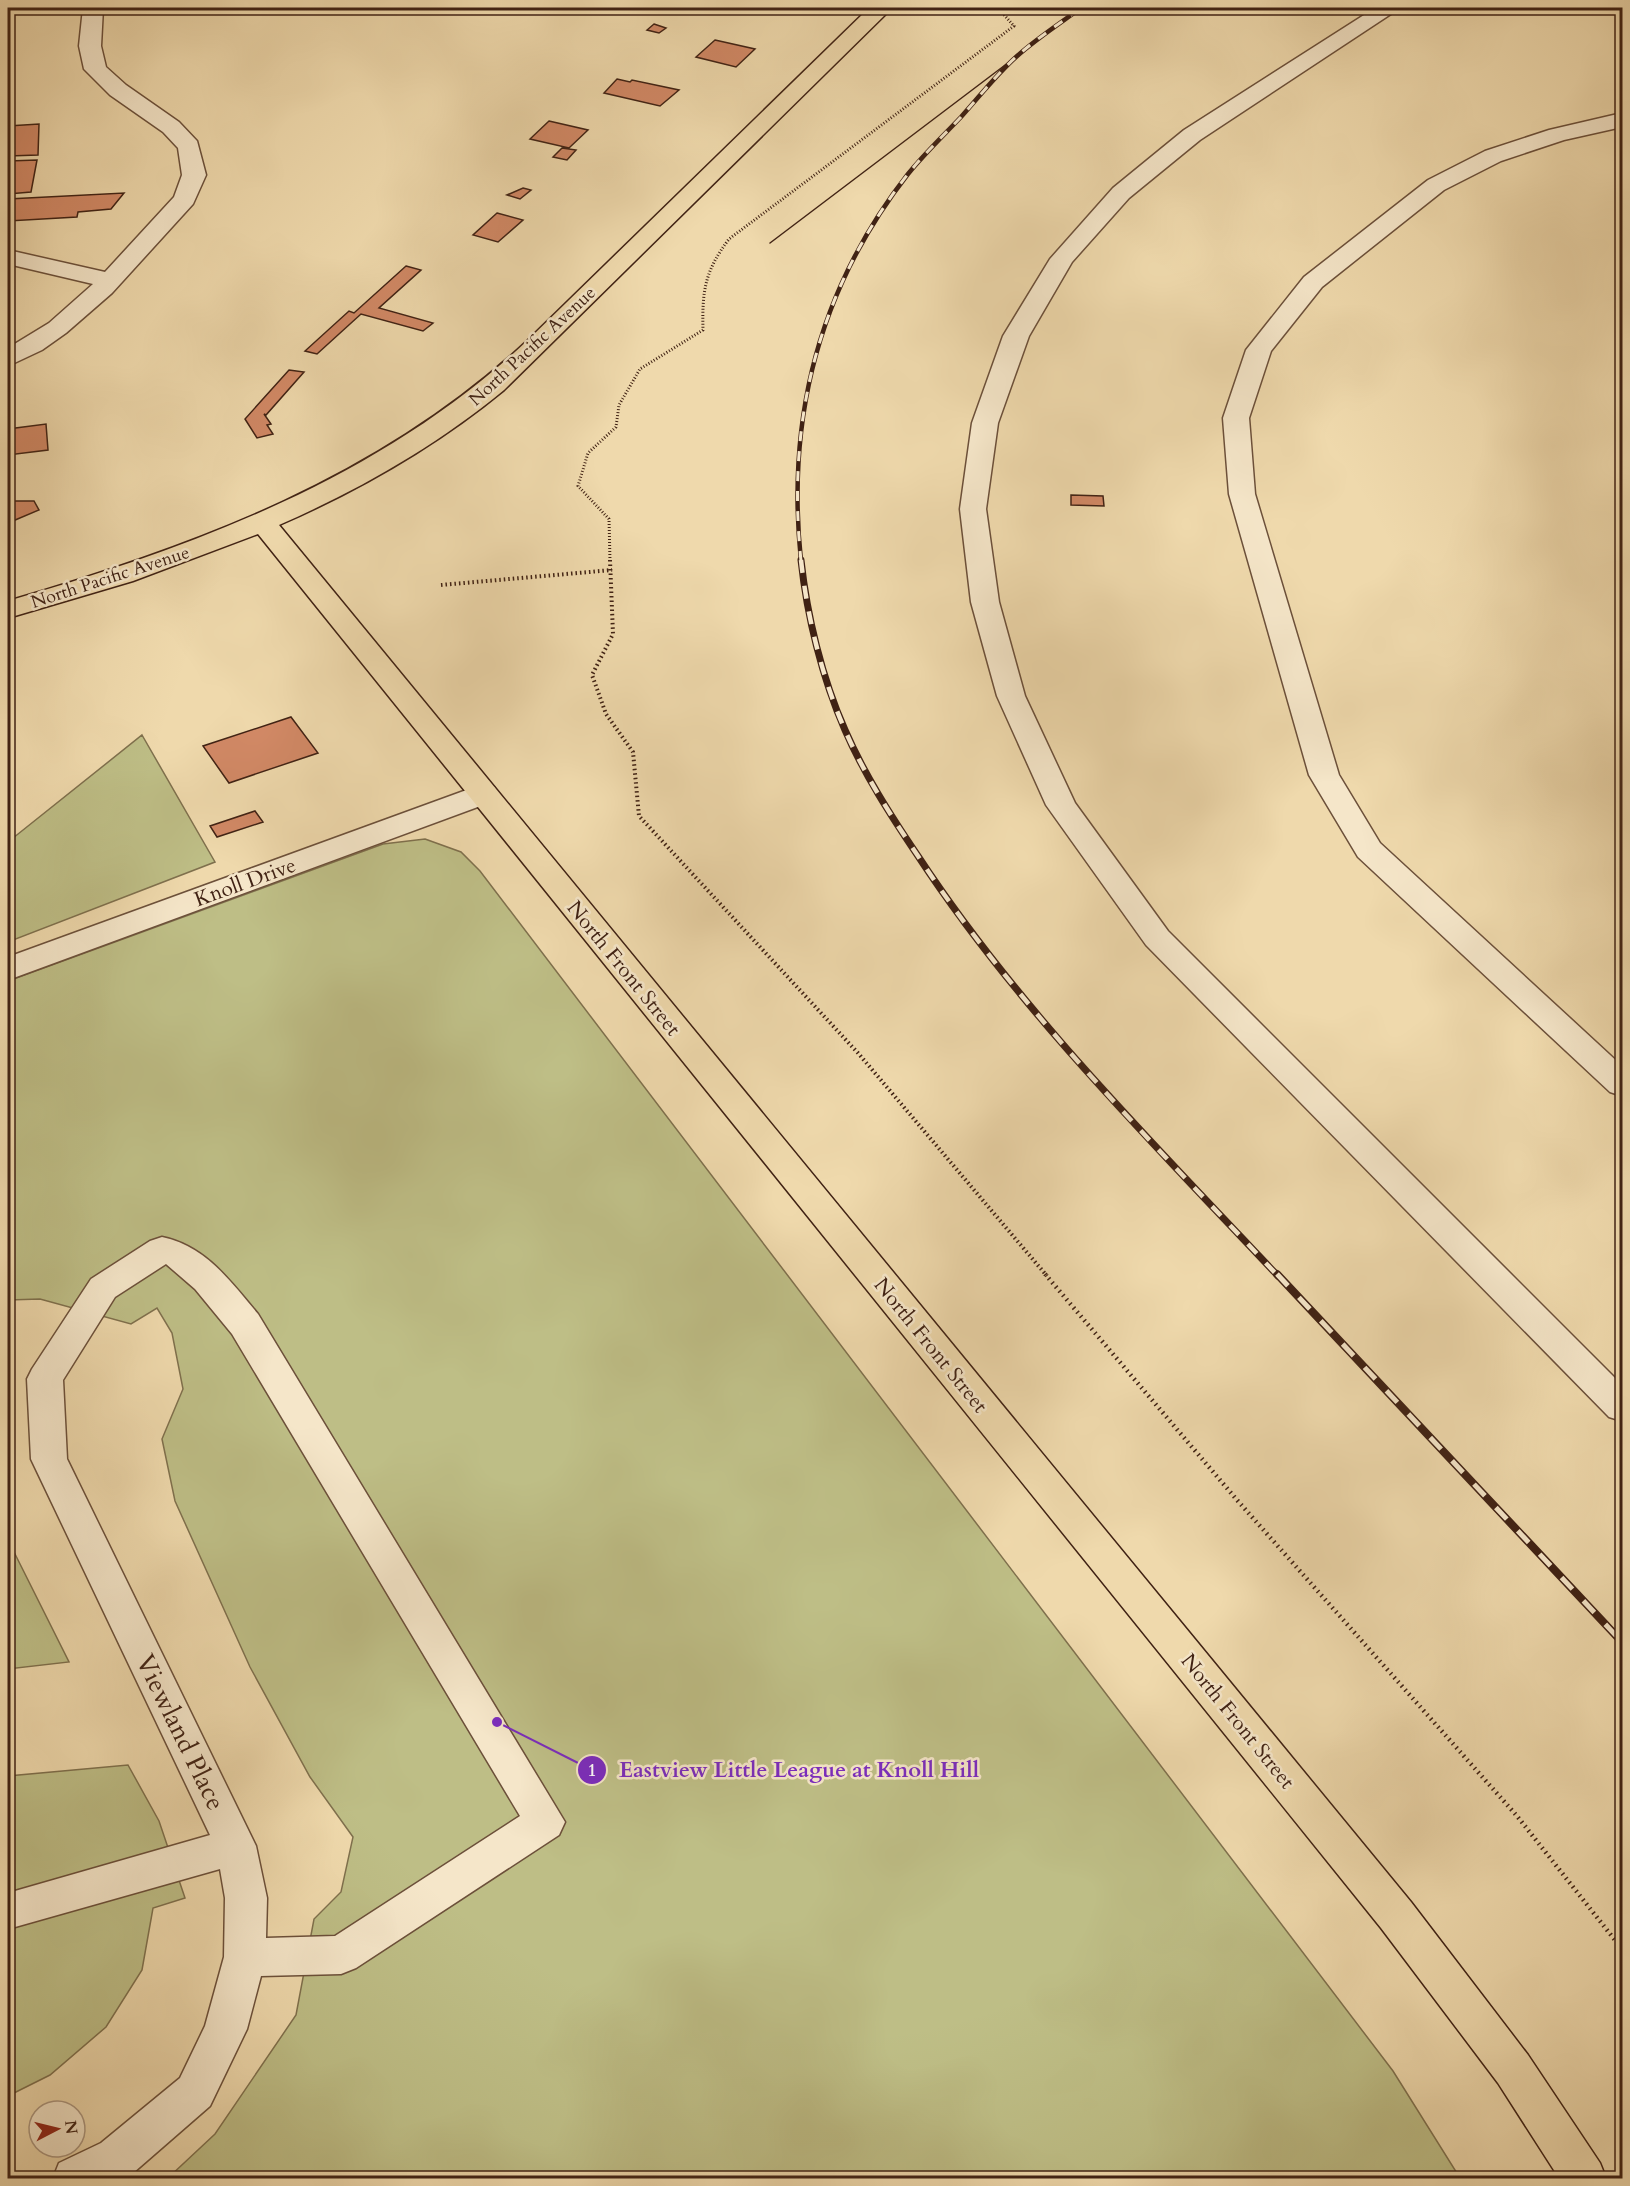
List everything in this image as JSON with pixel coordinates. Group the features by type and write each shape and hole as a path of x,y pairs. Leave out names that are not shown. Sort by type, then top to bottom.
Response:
{"main road":[{"name":"North Pacific Avenue","path":"8,610 117,577 262,522 327,492 394,456 452,418 486,392 881,8"},
{"name":"North Front Street","path":"262,522 1396,1915 1513,2069 1584,2178"}],"street":[{"path":"8,358 52,333 108,280 185,200 194,175 189,146 171,127 118,90 95,69 90,46 93,8"},
{"path":"1389,8 1192,135 1121,193 1062,259 1016,336 985,423 973,509 984,602 1011,696 1061,805 1157,938 1623,1407"},
{"path":"1623,120 1557,135 1493,156 1436,185 1313,282 1259,350 1236,418 1242,494 1324,776 1369,849 1623,1084"},
{"path":"8,257 108,280"},
{"name":"Knoll Drive","path":"8,969 483,794"},
{"name":"Viewland Place","path":"75,2178 117,2158 195,2092 226,2029 244,1957 246,1898 236,1846 49,1459 45,1379 103,1288 162,1250 168,1250 195,1269 245,1324 546,1822 340,1955 244,1957"},
{"path":"8,1911 236,1846"}],"path":[{"path":"998,8 1014,26 729,239 711,262 702,286 703,330 640,369 619,405 616,427 588,453 578,486 609,519 612,570 613,634 592,675 606,714 633,752 639,816 858,1053 1237,1500 1517,1816 1623,1949"},
{"path":"441,585 612,570"}],"green space":[{"path":"142,735 215,862 8,942 8,842"},
{"path":"425,839 461,852 480,871 1393,2071 1460,2178 168,2178 215,2134 296,2015 314,1919 341,1892 353,1837 310,1777 250,1667 175,1501 162,1439 183,1389 172,1333 157,1308 131,1324 40,1299 8,1300 8,981 383,844"},
{"path":"8,1540 69,1662 8,1669"},
{"path":"128,1765 159,1821 185,1898 153,1908 142,1970 106,2027 50,2075 8,2096 8,1776"}],"building":[{"path":"654,24 666,28 659,33 647,30"},
{"path":"715,40 755,49 736,67 696,57"},
{"path":"617,79 679,90 660,106 604,93"},
{"path":"549,121 588,130 569,148 530,139"},
{"path":"39,124 38,155 8,156 8,126"},
{"path":"562,148 576,150 567,160 553,157"},
{"path":"37,160 31,192 8,194 8,161"},
{"path":"523,188 531,190 520,199 507,195"},
{"path":"124,193 111,209 78,212 77,217 8,221 8,199"},
{"path":"497,213 523,220 498,242 473,235"},
{"path":"406,266 421,270 379,308 433,323 423,331 361,314 317,354 305,351 349,311 354,313"},
{"path":"289,370 304,372 266,415 264,414 271,424 267,425 273,434 257,438 245,419"},
{"path":"46,424 48,450 8,455 8,429"},
{"path":"1071,495 1103,496 1104,506 1071,505"},
{"path":"8,501 34,501 39,510 8,523"},
{"path":"291,717 318,753 229,783 203,746"},
{"path":"255,811 263,822 217,837 210,826"}],"tram line":[{"path":"770,243 1017,56"}],"railway":[{"path":"801,561 798,508 799,456 805,406 816,357 831,309 852,262 877,217 920,159 1009,64 1081,8"},
{"path":"801,560 807,603 829,689 852,746 869,779 908,841 957,913 1043,1021 1135,1125 1278,1276"},
{"path":"1277,1274 1622,1642"}],"place":[{"name":"Eastview Little League at Knoll Hill","path":"497,1722"}]}
